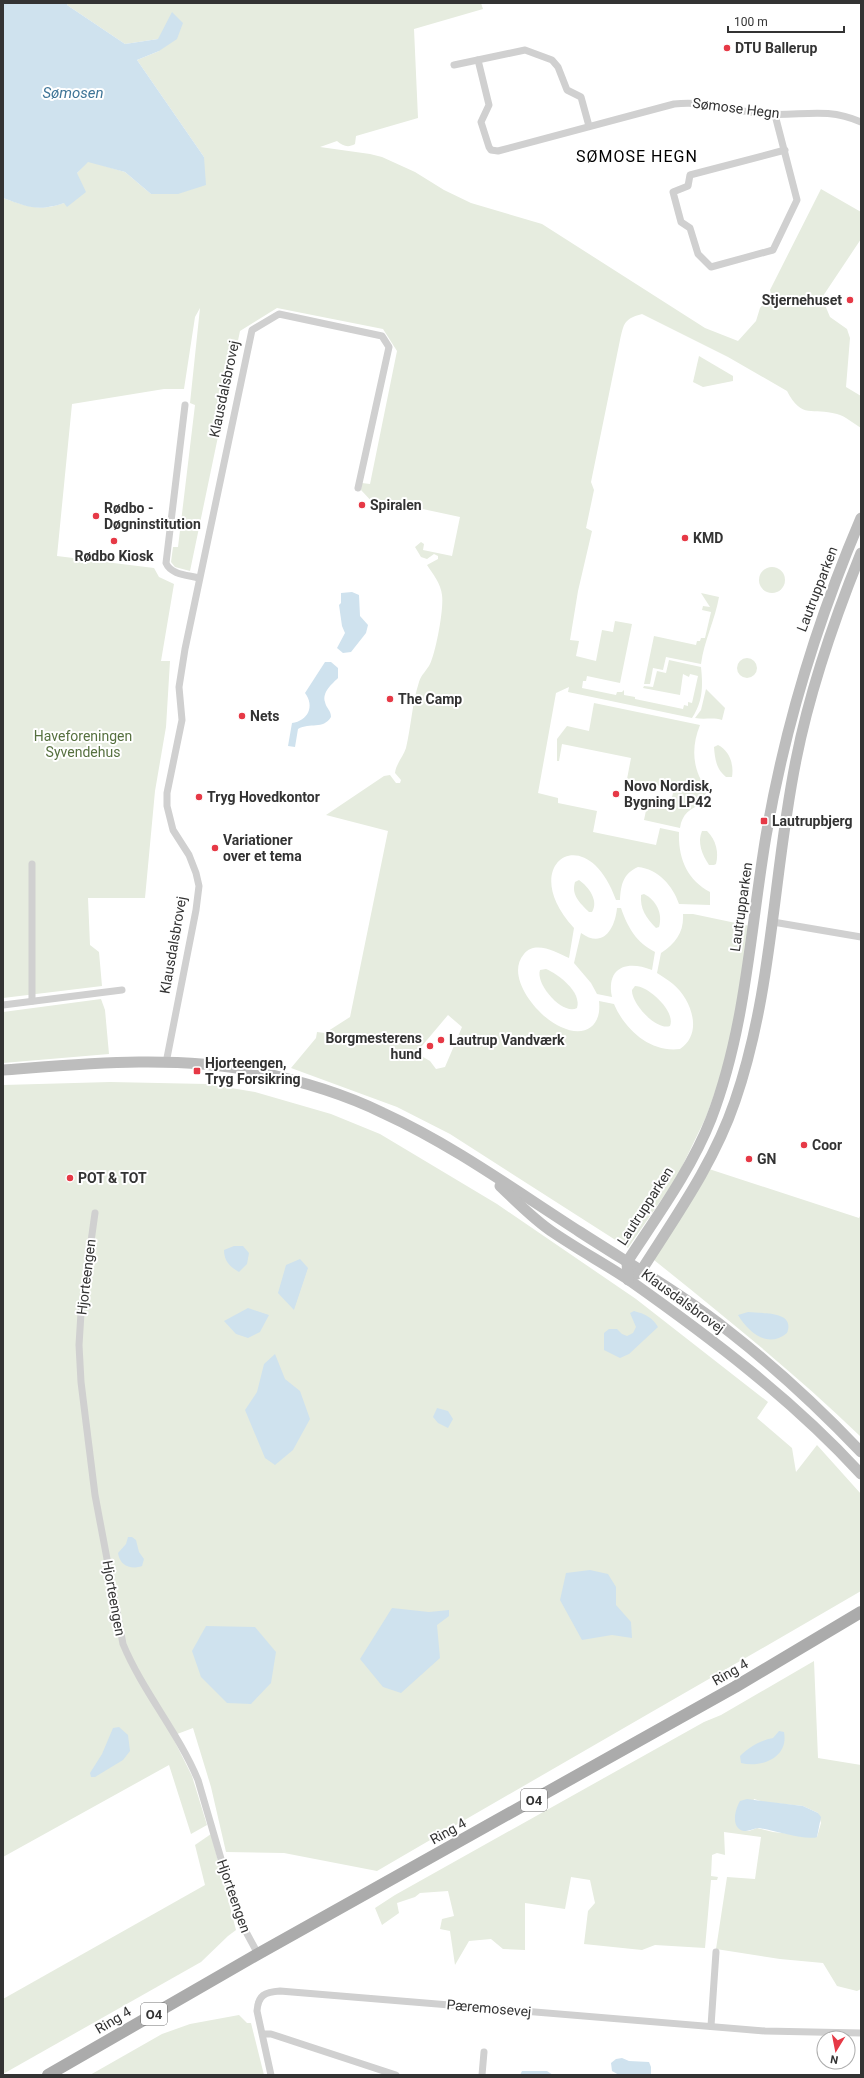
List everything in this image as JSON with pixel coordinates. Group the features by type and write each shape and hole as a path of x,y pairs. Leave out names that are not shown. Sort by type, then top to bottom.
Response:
{"main road":[{"name":"Ring 4","path":"48,2075 258,1954 718,1697 861,1612"}],"street":[{"path":"454,65 525,50 552,60 558,67 566,90 581,97 589,126"},
{"name":"Sømose Hegn","path":"478,60 489,104 481,122 488,147 491,150 498,151 674,104 693,102 775,115 819,112 835,114 861,122"},
{"path":"775,115 785,150 797,200 773,250 711,267 698,254 690,228 681,222 673,192 688,186 690,175 785,150"},
{"name":"Klausdalsbrovej","path":"166,1063 196,910 199,886 189,855 173,830 167,806 167,793 182,720 180,687 199,578 252,330 279,314 382,336 389,347 358,488"},
{"path":"185,405 166,563 168,569 173,572 199,578"},
{"name":"Lautrupparken","path":"628,1280 627,1262 682,1176 711,1119 724,1080 738,1021 773,797 793,711 823,613 861,518"},
{"name":"Lautrupparken","path":"628,1280 641,1271 687,1202 723,1135 733,1108 745,1070 758,1013 773,922 796,761 804,724 832,629 861,553"},
{"path":"32,864 32,1002"},
{"path":"755,919 861,937"},
{"path":"3,1005 122,990"},
{"name":"Klausdalsbrovej","path":"3,1070 110,1064 166,1063 249,1071 331,1092 382,1112 414,1128 477,1165 641,1271 731,1333 815,1407 861,1452"},
{"name":"Klausdalsbrovej","path":"477,1165 538,1221 628,1280 715,1343 770,1386 839,1450 861,1474"},
{"name":"Hjorteengen","path":"95,1214 81,1313 79,1345 81,1382 95,1495 123,1644 131,1665 189,1759 198,1780 238,1917 258,1954"},
{"path":"711,2026 716,1952"},
{"name":"Pæremosevej","path":"262,2034 257,2004 263,1994 268,1991 765,2031 861,2033"},
{"path":"271,2075 262,2034 271,2034 396,2075"},
{"path":"482,2075 484,2052"}],"green space":[{"name":"Haveforeningen Syvendehus","path":"68,3 481,3 483,9 414,29 418,118 356,136 355,144 350,146 346,146 337,141 320,147 382,157 415,172 444,190 471,203 542,224 705,328 738,341 756,321 760,308 771,294 770,290 821,189 861,212 861,239 823,296 830,317 847,329 850,338 846,387 861,396 861,428 837,414 808,411 803,409 792,400 787,391 728,357 642,314 626,322 620,340 591,482 594,490 586,528 592,531 578,591 570,640 579,641 576,656 596,661 602,630 613,632 615,621 632,624 620,683 587,676 586,681 583,681 582,688 616,695 617,692 622,692 624,690 624,695 635,697 635,699 683,709 684,705 688,706 688,702 692,703 698,676 690,674 689,677 683,674 680,695 643,688 644,686 653,687 657,671 666,673 669,660 701,667 702,681 700,699 696,712 692,718 568,692 569,687 556,693 538,793 558,798 558,803 597,811 593,832 656,845 660,828 679,832 682,859 690,875 695,881 710,892 710,905 679,904 673,891 664,880 652,871 638,867 626,876 622,884 620,900 616,900 603,875 588,860 574,855 562,859 553,869 551,885 558,905 574,928 569,958 546,948 534,948 524,954 519,963 518,974 521,985 534,1006 552,1022 561,1027 577,1031 590,1028 598,1018 599,1001 614,1004 625,1023 640,1038 659,1047 680,1049 692,1034 692,1016 685,998 679,990 657,973 661,953 675,941 680,932 683,914 693,914 750,926 734,1025 720,1078 706,1117 677,1177 628,1248 450,1134 397,1107 291,1068 316,1038 317,1032 325,1033 350,1017 388,831 326,815 384,776 390,775 396,783 400,783 401,780 395,773 406,748 419,682 430,664 435,650 442,610 442,595 440,587 427,565 438,559 438,556 434,554 427,559 421,557 415,547 421,542 424,544 423,550 452,556 460,517 376,499 375,505 361,490 362,483 370,484 397,351 383,329 277,308 240,331 190,571 175,567 171,562 173,547 178,547 195,405 190,403 200,308 195,317 184,389 164,389 72,404 57,556 154,568 159,577 174,584 161,661 170,661 166,727 155,791 145,898 88,898 90,945 99,952 102,986 3,998 3,198 33,207 55,206 64,203 77,173 88,161 125,172 151,194 204,157 137,60 159,51 158,39 125,44 67,5","holes":["448,1015 462,1027 445,1067 436,1069 430,1061 416,1053"]},
{"path":"699,356 733,376 733,381 703,387 693,382"},
{"path":"772,567 781,571 785,580 781,589 772,593 763,589 759,580 763,571"},
{"path":"701,593 719,597 701,664 666,657 663,670 653,668 650,684 644,684 654,636 696,645 697,641 700,641 701,638 705,638 711,612 702,610 703,606 710,607"},
{"path":"743,658 751,658 757,664 757,672 751,678 743,678 737,672 737,664"},
{"path":"706,689 725,708 722,720 695,718 701,710"},
{"path":"594,703 700,725 695,742 694,758 698,774 707,789 703,804 694,807 687,812 680,828 644,820 648,801 670,805 674,789 627,779 631,758 562,744 559,761 557,761 557,739 567,726 589,731"},
{"path":"718,745 726,751 732,763 732,777 726,777 718,767 714,747"},
{"path":"702,831 707,831 715,842 717,855 716,864 714,865 709,865 702,853 700,840"},
{"path":"579,880 592,894 594,899 594,908 592,912 589,912 586,909 575,895 575,882"},
{"path":"644,894 655,903 658,908 660,917 659,927 656,928 644,913 641,895"},
{"path":"617,908 621,908 630,928 638,939 655,952 652,970 643,967 627,966 620,968 615,973 612,979 611,987 612,997 597,994 591,983 574,963 581,933 596,939 602,938 611,929 614,923"},
{"path":"546,969 557,975 573,990 578,1002 577,1008 571,1009 565,1007 551,997 542,983 540,976 540,970"},
{"path":"635,986 647,990 660,1001 669,1014 671,1020 670,1026 658,1024 645,1015 633,995 632,990"},
{"path":"101,999 105,1010 109,1054 3,1063 3,1012"},
{"path":"110,1082 207,1084 255,1092 331,1114 380,1134 497,1204 636,1299 768,1402 757,1418 792,1448 796,1472 817,1445 861,1494 861,1591 377,1871 284,1853 226,1852 211,1787 193,1728 172,1736 192,1776 207,1825 191,1834 169,1765 3,1857 3,1085"},
{"path":"709,1169 859,1218 861,1214 861,1437 786,1368 654,1260"},
{"path":"814,1661 818,1758 861,1765 861,1989 857,1991 837,1986 823,1963 780,1959 716,1949 727,1877 755,1879 761,1837 724,1832 725,1855 717,1853 712,1855 711,1876 718,1877 717,1880 711,1880 705,1948 655,1945 642,1950 584,1944 588,1911 595,1903 590,1880 571,1877 565,1909 525,1903 525,1950 503,1949 491,1939 469,1941 455,1965 450,1931 440,1929 442,1919 454,1916 448,1891 420,1893 415,1897 397,1903 399,1913 382,1925 375,1908 395,1895 704,1722 721,1715","holes":["754,1799 764,1802 803,1806 818,1813 821,1823 817,1837 802,1837 757,1828 749,1831 742,1830"]},
{"path":"211,1834 236,1930 201,1962 3,2074 3,1999 205,1885 195,1845"},
{"path":"239,2015 247,2023 251,2023 264,2075 90,2075 162,2034 190,2024"}],"water":[{"name":"Sømosen","path":"3,3 68,3 67,5 125,44 158,39 172,12 183,23 177,39 159,51 137,60 204,157 206,185 178,194 151,194 125,172 88,162 77,173 86,192 67,207 64,203 40,208 26,206 3,198"},
{"path":"352,592 359,595 360,616 368,625 366,633 351,652 343,653 337,648 345,633 342,626 339,605 341,603 341,593"},
{"path":"325,662 331,662 338,668 338,678 328,688 324,698 331,717 328,721 320,725 307,726 298,729 295,747 288,746 292,723 298,722 306,716 310,708 308,698 305,693"},
{"path":"234,1246 243,1246 249,1253 247,1264 239,1272 228,1263 224,1254 224,1250"},
{"path":"300,1259 308,1268 294,1310 278,1293 286,1265"},
{"path":"248,1308 269,1315 260,1332 248,1338 236,1334 224,1321"},
{"path":"634,1311 648,1316 658,1327 629,1354 620,1358 604,1350 604,1333 609,1329 617,1329 622,1334 627,1336 633,1333 636,1327 630,1313"},
{"path":"748,1312 768,1313 782,1317 787,1320 787,1333 780,1338 766,1339 760,1337 753,1333 742,1322 738,1315"},
{"path":"275,1354 285,1379 300,1391 310,1419 293,1450 275,1465 265,1458 245,1410 257,1392 264,1364"},
{"path":"437,1408 448,1411 453,1419 448,1428 438,1423 433,1417"},
{"path":"128,1537 132,1537 136,1540 139,1552 144,1559 142,1566 127,1566 119,1557 118,1553 126,1544"},
{"path":"590,1570 608,1574 616,1587 616,1605 631,1622 632,1638 612,1635 582,1640 560,1600 566,1573"},
{"path":"392,1608 429,1612 449,1610 449,1616 437,1625 440,1658 401,1693 383,1687 360,1659"},
{"path":"206,1626 255,1627 276,1652 271,1683 251,1704 227,1703 201,1677 192,1651"},
{"path":"119,1727 128,1735 130,1751 123,1760 95,1777 91,1777 90,1773 102,1754 113,1728"},
{"path":"779,1731 784,1732 784,1741 782,1749 778,1755 765,1762 757,1764 741,1763 740,1756 760,1742 773,1738"},
{"path":"747,1799 803,1806 818,1813 821,1817 817,1837 805,1838 759,1828 746,1831 741,1830 736,1825 735,1814 740,1801"},
{"path":"622,2058 629,2061 649,2062 651,2067 651,2075 619,2075 612,2071 611,2063 616,2059"},
{"path":"522,2071 547,2071 553,2075 520,2075"}],"place":[{"name":"DTU Ballerup","path":"727,48"},
{"name":"Stjernehuset","path":"850,300"},
{"name":"Spiralen","path":"362,505"},
{"name":"Rødbo - Døgninstitution","path":"96,516"},
{"name":"KMD","path":"685,538"},
{"name":"Rødbo Kiosk","path":"114,541"},
{"name":"The Camp","path":"390,699"},
{"name":"Nets","path":"242,716"},
{"name":"Novo Nordisk, Bygning LP42","path":"616,794"},
{"name":"Tryg Hovedkontor","path":"199,797"},
{"name":"Lautrupbjerg","path":"764,821"},
{"name":"Variationer over et tema","path":"215,848"},
{"name":"Lautrup Vandværk","path":"441,1040"},
{"name":"Borgmesterens hund","path":"430,1046"},
{"name":"Hjorteengen, Tryg Forsikring","path":"197,1071"},
{"name":"Coor","path":"804,1145"},
{"name":"GN","path":"749,1159"},
{"name":"POT & TOT","path":"70,1178"}],"district":[{"name":"SØMOSE HEGN","path":"637,156"}]}
